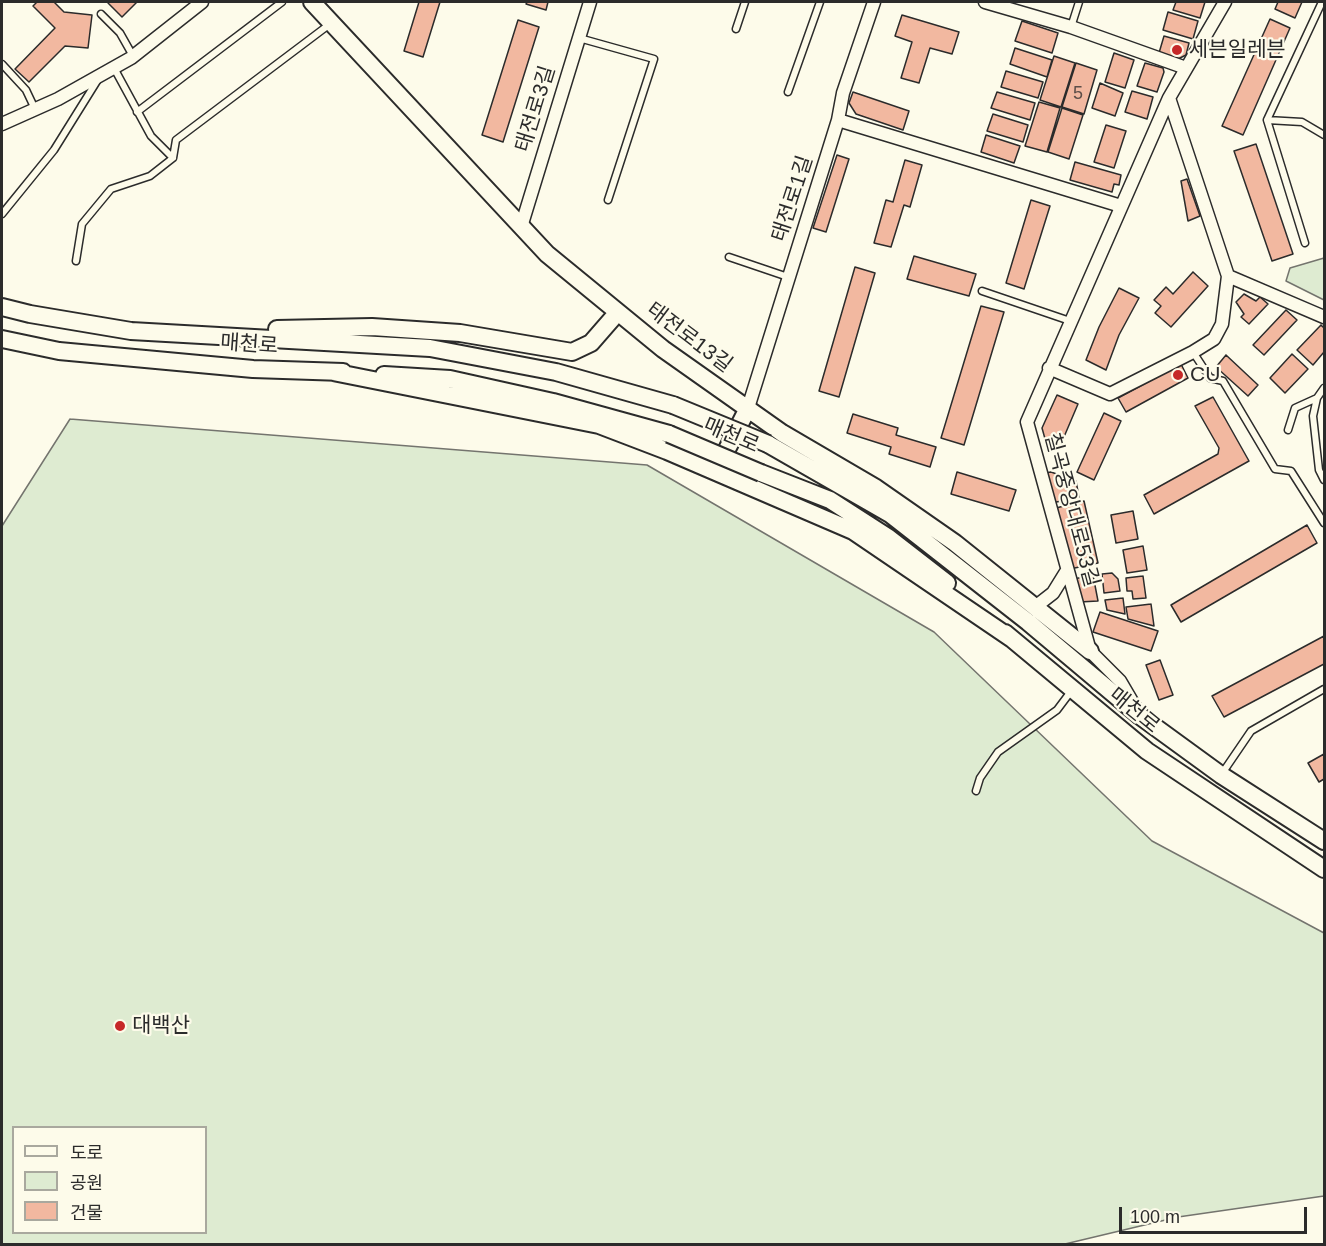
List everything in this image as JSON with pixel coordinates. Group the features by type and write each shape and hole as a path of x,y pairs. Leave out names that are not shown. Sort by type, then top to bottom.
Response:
{"main road":[{"name":"태전로13길","path":"312,2 548,254 663,349 782,433 876,488 955,543 1090,651"},
{"name":"매천로","path":"2,307 131,331 430,348 556,372 673,405 768,444 890,514 1028,622 1140,716 1221,775 1324,841"},
{"path":"221,336 260,330 372,327 460,333 572,352 591,343 618,312"},
{"name":"매천로","path":"2,339 59,351 253,369 450,379 553,402 669,434 830,500 889,538 952,587 1147,751 1324,869"},
{"path":"333,372 599,425 854,531 1012,639"},
{"path":"715,473 748,408"}],"street":[{"path":"2,124 35,109 133,56 202,2"},
{"name":"태전로3길","path":"521,227 590,2"},
{"name":"태전로1길","path":"748,408 838,120 843,93 874,2"},
{"path":"984,2 1071,27 1186,68"},
{"name":"칠곡중앙대로53길","path":"1140,716 1120,681 1090,651 1066,572 1027,422 1169,98 1225,2"},
{"path":"1049,368 1110,394 1214,339 1222,324 1228,276 1169,98"},
{"path":"838,120 1121,206"},
{"path":"1228,276 1324,317"},
{"path":"1035,607 1053,593 1066,572"}],"lane":[{"path":"137,112 282,2"},
{"path":"736,29 745,2"},
{"path":"788,93 820,2"},
{"path":"1071,27 1079,2"},
{"path":"1305,243 1267,120 1322,2"},
{"path":"100,14 120,33 133,56"},
{"path":"76,261 82,224 111,189 150,176 173,158 176,140 331,22"},
{"path":"578,38 654,59 608,200"},
{"path":"2,64 26,90 35,109"},
{"path":"113,68 151,136 173,158"},
{"path":"2,214 54,150 100,75"},
{"path":"1267,120 1302,122 1324,135"},
{"path":"729,256 788,277"},
{"path":"982,291 1070,321"},
{"path":"1193,352 1210,378 1223,381 1275,469 1291,471 1324,523"},
{"path":"1324,388 1317,398 1313,416 1319,470 1324,480"},
{"path":"1288,430 1295,408 1317,398"},
{"path":"976,791 980,778 999,753 1057,710 1072,689"},
{"path":"1221,775 1251,731 1324,689"}],"green space":[{"path":"1324,258 1324,300 1286,281 1290,268"},
{"path":"70,419 647,465 934,632 1152,841 1324,933 1324,1196 1178,1217 1065,1244 2,1244 2,526"}],"building":[{"path":"37,2 54,2 64,12 92,15 88,48 65,46 29,82 15,69 55,28 33,6"},
{"path":"109,2 137,2 122,17"},
{"path":"419,2 440,2 423,57 404,51"},
{"path":"527,2 548,2 546,10 526,4"},
{"path":"1176,2 1205,2 1200,18 1173,10"},
{"path":"1278,2 1302,2 1295,18 1275,9"},
{"path":"1168,12 1198,21 1193,39 1163,30"},
{"path":"902,15 959,32 952,54 930,48 919,83 901,78 912,42 895,36"},
{"path":"1270,19 1290,28 1243,135 1222,126"},
{"path":"518,20 539,27 503,142 482,135"},
{"path":"1022,21 1058,33 1052,53 1015,41"},
{"path":"1164,36 1189,43 1186,55 1178,59 1159,53"},
{"path":"1015,48 1052,60 1047,77 1010,64"},
{"path":"1114,53 1134,60 1125,88 1105,82"},
{"path":"1054,56 1075,63 1061,107 1040,100"},
{"path":"1076,63 1097,70 1084,114 1062,107"},
{"path":"1145,63 1163,68 1164,72 1157,92 1137,86"},
{"path":"1006,71 1043,82 1038,98 1001,87"},
{"path":"1100,83 1123,93 1115,116 1092,108"},
{"path":"1132,91 1153,97 1147,119 1125,112"},
{"path":"853,92 909,111 903,130 856,114 849,103"},
{"path":"997,92 1035,103 1030,120 991,108"},
{"path":"1039,102 1060,108 1047,152 1025,146"},
{"path":"1062,108 1083,115 1069,159 1048,152"},
{"path":"993,114 1028,125 1023,142 987,131"},
{"path":"1106,125 1126,131 1114,168 1094,162"},
{"path":"986,135 1020,146 1014,163 981,152"},
{"path":"1256,144 1293,254 1272,261 1234,151"},
{"path":"837,155 849,159 826,232 813,228"},
{"path":"905,160 922,165 910,207 904,205 891,247 874,243 886,200 893,202"},
{"path":"1075,162 1121,175 1119,185 1114,184 1112,192 1070,180"},
{"path":"1187,179 1200,216 1188,221 1181,181"},
{"path":"1031,200 1050,206 1024,289 1006,283"},
{"path":"914,256 976,274 969,296 907,279"},
{"path":"855,267 875,273 839,397 819,391"},
{"path":"1193,272 1208,286 1171,327 1155,313 1161,306 1154,300 1166,287 1173,294"},
{"path":"1119,288 1139,298 1119,335 1106,370 1086,360 1099,327"},
{"path":"1244,294 1256,301 1260,297 1268,304 1249,324 1241,317 1244,314 1236,302"},
{"path":"981,306 1004,312 964,445 941,438"},
{"path":"1286,310 1297,320 1264,355 1253,345"},
{"path":"1321,325 1324,328 1324,352 1313,365 1297,350"},
{"path":"1292,354 1308,369 1285,393 1270,378"},
{"path":"1226,355 1258,385 1248,396 1216,367"},
{"path":"1181,364 1188,378 1126,412 1118,398"},
{"path":"1057,395 1078,404 1058,451 1047,446 1042,428"},
{"path":"1213,397 1249,461 1154,514 1144,495 1218,454 1219,448 1195,406"},
{"path":"1104,413 1121,421 1094,480 1077,472"},
{"path":"853,414 898,428 896,435 936,447 930,467 889,454 891,447 847,433"},
{"path":"957,472 1016,490 1009,511 951,494"},
{"path":"1051,472 1076,481 1079,497 1052,503 1045,473"},
{"path":"1084,501 1098,563 1070,569 1056,508"},
{"path":"1133,511 1138,539 1116,543 1111,515"},
{"path":"1307,525 1317,543 1181,622 1171,605"},
{"path":"1143,546 1147,570 1127,573 1123,550"},
{"path":"1112,573 1118,579 1120,591 1104,593 1102,574"},
{"path":"1093,575 1098,601 1079,602 1074,579"},
{"path":"1143,576 1146,598 1133,599 1132,591 1127,591 1126,578"},
{"path":"1123,598 1125,614 1107,610 1105,600"},
{"path":"1151,604 1154,626 1128,619 1126,607"},
{"path":"1100,612 1158,631 1151,651 1093,632"},
{"path":"1324,636 1324,664 1224,717 1212,696"},
{"path":"1160,660 1173,695 1159,700 1146,665"},
{"path":"1324,754 1324,779 1319,782 1308,763"}],"place":[{"name":"세븐일레븐","path":"1177,50"},
{"name":"CU","path":"1178,375"},
{"name":"대백산","path":"120,1026"}]}
